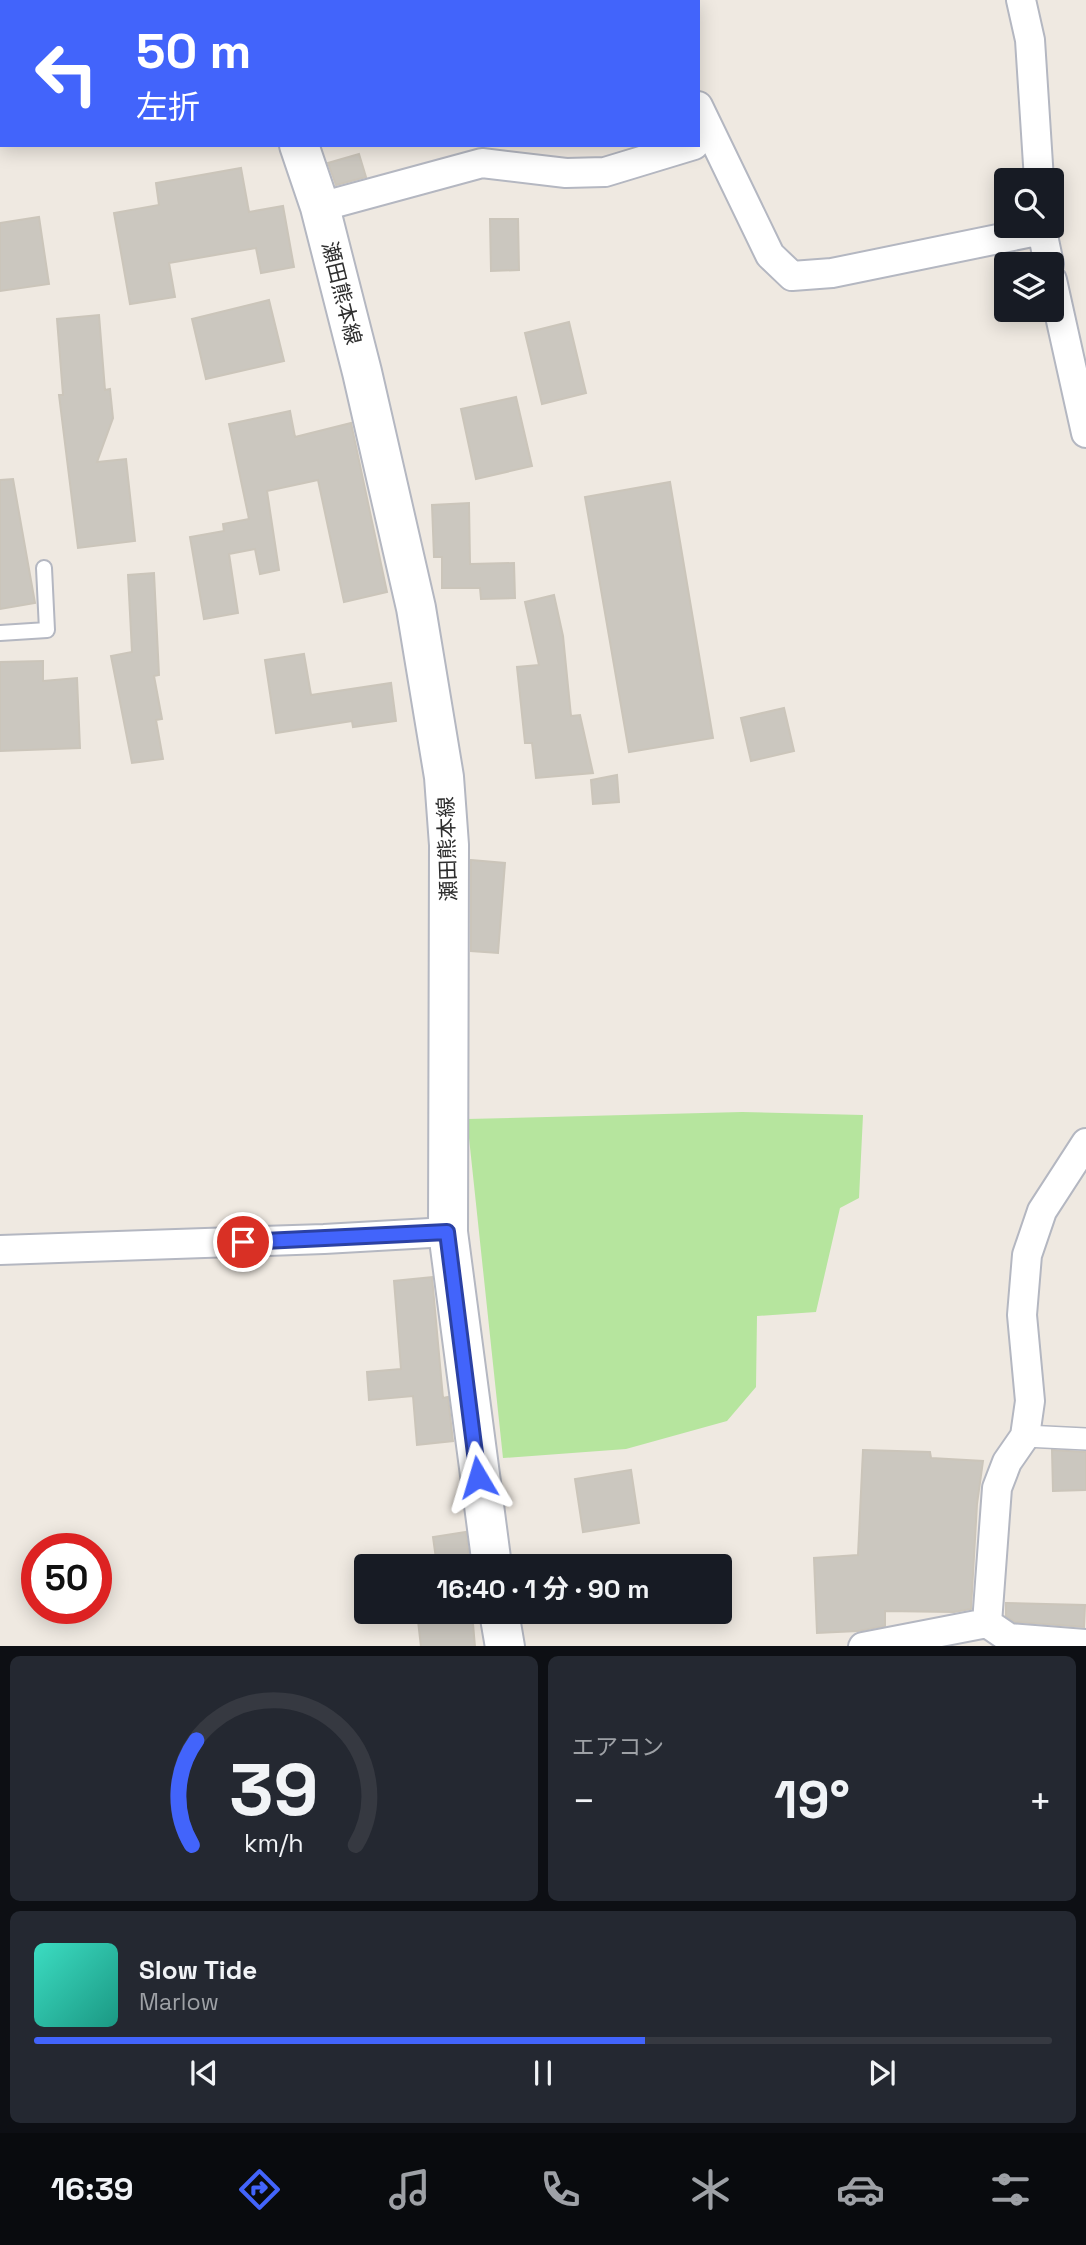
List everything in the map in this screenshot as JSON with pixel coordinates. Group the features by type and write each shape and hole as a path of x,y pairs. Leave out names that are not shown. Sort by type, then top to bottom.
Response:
{"main road":[{"name":"瀬田熊本線","path":"300,147 320,207 347,307 416,608 444,777 449,845 447,1232 490,1554"},
{"path":"501,1624 505,1646"}],"street":[{"path":"1021,0 1030,40 1038,168"},
{"path":"700,121 703,143 770,255 792,276 832,273 995,238"},
{"path":"320,207 482,163 566,173 605,172 689,147"},
{"path":"1061,322 1086,433"},
{"path":"987,1623 997,1488 1007,1462 1025,1436 1030,1401 1022,1315 1027,1255 1042,1211 1086,1143"},
{"path":"0,1250 447,1232"},
{"path":"1025,1436 1086,1439"},
{"path":"868,1646 987,1623 1009,1638 1086,1644"}],"lane":[{"path":"0,633 47,631 44,568"}],"green space":[{"path":"742,1112 863,1115 859,1198 840,1208 816,1312 757,1316 756,1387 727,1421 626,1449 503,1458 467,1119"}],"building":[{"path":"359,154 366,177 336,185 328,163"},
{"path":"241,168 249,212 283,206 294,267 261,273 256,248 169,263 175,297 130,304 114,213 159,205 156,183"},
{"path":"39,217 49,284 0,291 0,223"},
{"path":"490,219 518,219 519,270 491,271"},
{"path":"269,300 284,361 206,379 192,319"},
{"path":"99,315 105,390 110,389 113,418 97,462 126,459 135,541 78,548 59,395 63,395 57,319"},
{"path":"569,322 586,393 542,404 525,333"},
{"path":"516,397 532,466 476,479 461,409"},
{"path":"290,411 295,437 351,423 387,592 344,602 318,480 267,491 279,570 260,574 255,549 229,554 238,613 204,619 190,537 224,531 223,524 249,519 229,424"},
{"path":"13,479 35,603 0,609 0,480"},
{"path":"670,482 713,738 629,752 585,497"},
{"path":"469,503 470,564 514,563 515,598 481,599 480,588 442,588 442,557 434,557 432,505"},
{"path":"154,573 159,675 154,676 162,719 156,720 163,759 132,763 111,656 132,652 128,575"},
{"path":"554,595 563,636 571,716 580,715 593,773 536,778 532,743 525,743 517,667 539,665 525,602"},
{"path":"304,654 311,695 391,683 396,721 353,727 352,721 276,733 265,660"},
{"path":"43,661 43,681 77,678 80,748 0,751 0,662"},
{"path":"784,708 794,751 751,761 741,718"},
{"path":"617,775 619,802 593,804 591,780"},
{"path":"471,860 505,863 498,953 471,951"},
{"path":"432,1277 443,1398 448,1397 453,1441 417,1445 413,1396 369,1400 367,1372 401,1369 394,1281"},
{"path":"863,1450 930,1452 931,1458 983,1461 977,1504 971,1609 954,1612 885,1611 885,1626 858,1631 817,1633 814,1558 858,1555"},
{"path":"1052,1450 1086,1452 1086,1490 1053,1491"},
{"path":"631,1470 639,1523 583,1532 575,1479"},
{"path":"466,1532 469,1554 435,1554 433,1537"},
{"path":"1006,1603 1085,1605 1084,1627 1015,1622 1006,1616"},
{"path":"418,1624 473,1624 475,1646 421,1646"}],"route":[{"path":"243,1242 447,1232 478,1477"}]}
